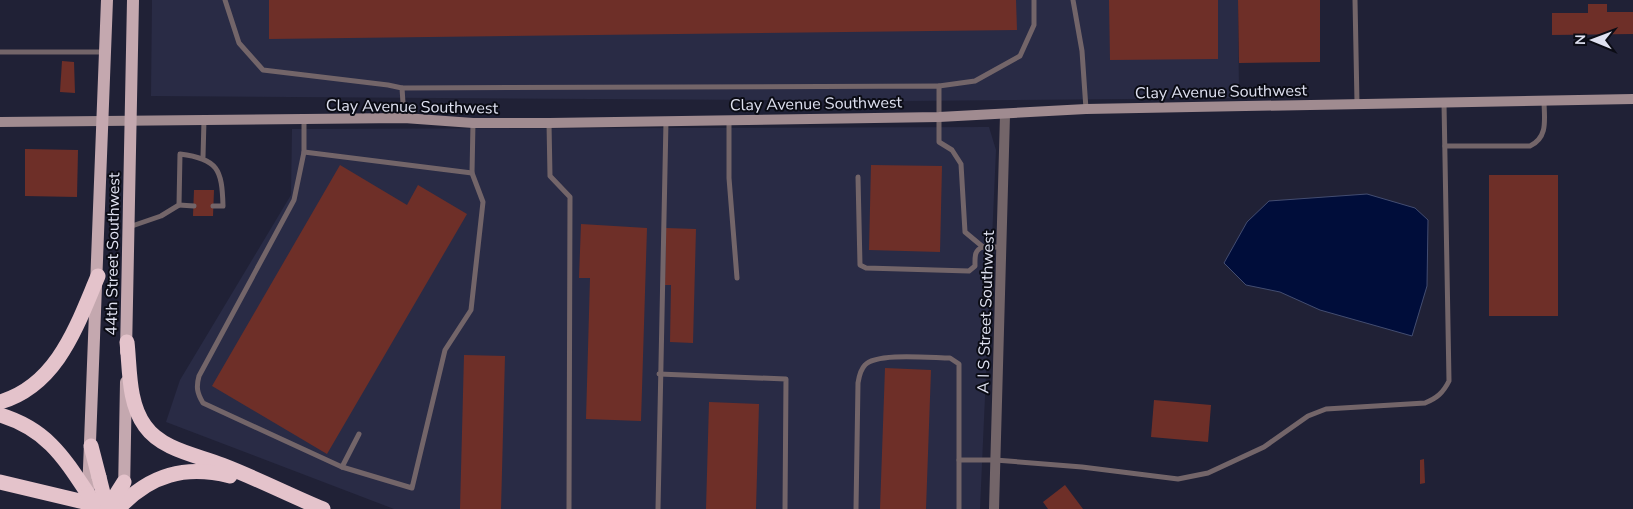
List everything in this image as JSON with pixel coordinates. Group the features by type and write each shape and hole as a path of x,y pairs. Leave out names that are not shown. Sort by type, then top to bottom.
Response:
{"highway":[{"path":"0,402 26,390 57,362 73,334 98,276"},
{"path":"127,342 133,398 141,420 150,432 168,445 223,465 273,489 323,509"},
{"path":"0,415 26,425 42,435 57,449 74,471 97,509"},
{"path":"90,446 94,476 107,509"},
{"path":"0,482 120,508 145,487 175,473 198,471 216,473 273,489"},
{"path":"107,509 124,482"}],"main road":[{"name":"44th Street Southwest","path":"90,446 104,120 107,0"},
{"name":"44th Street Southwest","path":"120,508 124,482 133,0"},
{"path":"88,494 94,476"}],"street":[{"name":"Clay Avenue Southwest","path":"0,122 131,119 404,118 473,123 550,123 939,117 1005,115 1086,109 1633,99"},
{"name":"A I S Street Southwest","path":"994,509 1005,115"}],"lane":[{"path":"225,0 239,43 263,70 388,84 402,88 939,86 975,81 1020,56 1034,25 1034,0"},
{"path":"1073,0 1082,52 1086,109"},
{"path":"1355,0 1357,103"},
{"path":"0,52 106,52"},
{"path":"939,86 939,142 952,150 961,164 965,232 983,247"},
{"path":"402,88 404,118"},
{"path":"1445,146 1530,146 1540,140 1544,134 1544,100"},
{"path":"959,460 996,460 1082,467 1178,480 1208,473 1264,446 1308,416 1326,409 1424,403 1436,399 1444,391 1449,380 1444,102"},
{"path":"203,157 204,119"},
{"path":"304,119 304,152 294,200 199,376 198,395 203,403 342,467 412,488 445,350 472,310 483,202 472,173 473,123"},
{"path":"729,120 730,178 737,278"},
{"path":"658,509 666,121"},
{"path":"550,123 550,176 570,197 569,509"},
{"path":"304,152 472,173"},
{"path":"178,205 180,154 203,157 219,172 223,183 224,206 213,206"},
{"path":"858,177 860,265 866,268 969,271 975,266 975,254 978,249 983,247 1002,247"},
{"path":"129,227 161,216 178,205 194,206"},
{"path":"856,509 858,383 860,373 866,364 878,358 950,358 958,364 959,509"},
{"path":"660,374 786,379 784,509"},
{"path":"342,467 359,434"}],"shaded area":[{"path":"152,0 1238,0 1239,98 902,101 151,96"},
{"path":"989,127 996,150 980,509 394,509 166,422 180,380 291,195 292,129"},
{"path":"1367,194 1415,208 1428,220 1427,286 1412,336 1320,310 1280,292 1246,285 1224,263 1247,222 1269,201"}],"building":[{"path":"269,0 1016,0 1017,30 269,39"},
{"path":"1109,0 1218,0 1218,59 1110,60"},
{"path":"1238,0 1320,0 1320,62 1239,63"},
{"path":"1588,4 1607,4 1607,12 1633,12 1633,34 1552,35 1552,13 1588,13"},
{"path":"62,61 74,62 75,93 60,92"},
{"path":"25,149 78,150 77,197 25,196"},
{"path":"340,165 407,205 418,185 467,214 327,454 212,386"},
{"path":"871,165 942,166 940,252 869,250"},
{"path":"1489,175 1558,175 1558,316 1489,316"},
{"path":"194,190 214,190 213,216 193,216"},
{"path":"581,224 647,228 641,421 586,419 590,278 579,278"},
{"path":"666,228 696,229 693,343 670,342 671,285 665,285"},
{"path":"464,355 505,356 501,509 460,509"},
{"path":"885,368 931,370 926,509 880,509"},
{"path":"1154,400 1211,405 1208,442 1151,437"},
{"path":"709,402 759,404 756,509 706,509"},
{"path":"1424,459 1425,483 1420,484 1420,460"},
{"path":"1065,485 1083,509 1048,509 1043,502"}]}
